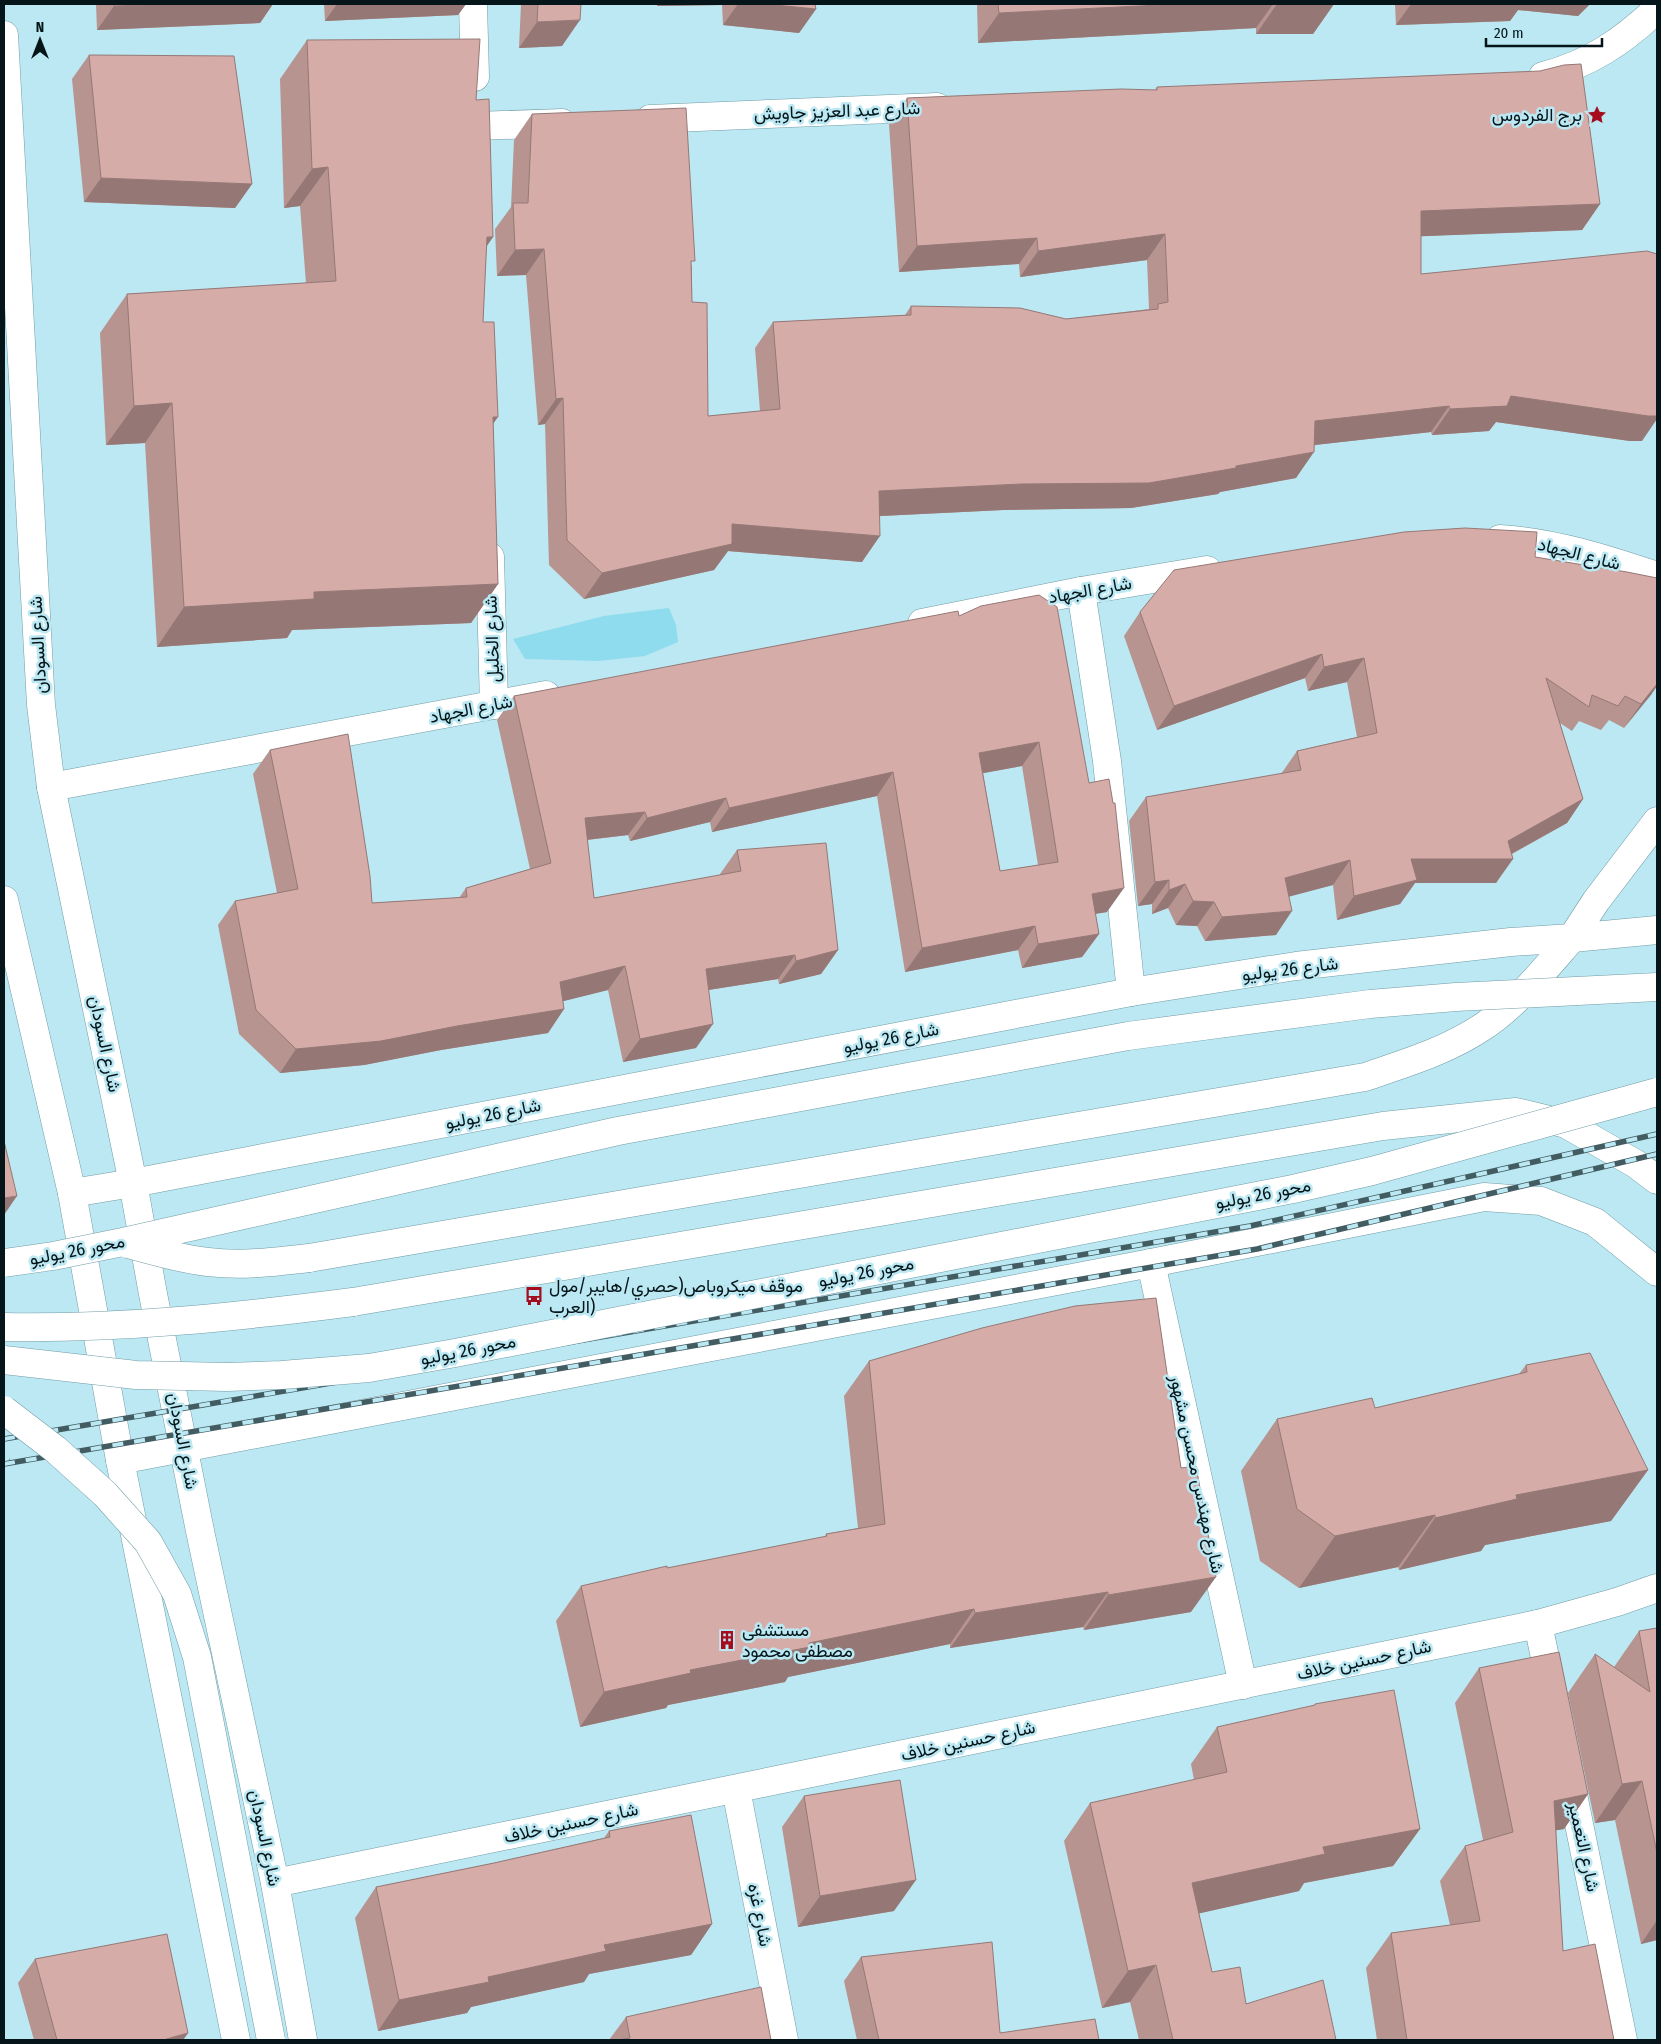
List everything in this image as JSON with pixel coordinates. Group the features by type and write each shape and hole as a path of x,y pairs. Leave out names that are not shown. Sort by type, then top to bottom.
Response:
{"main road":[{"path":"473,4 476,136 586,122"},
{"path":"1521,81 1560,72 1596,56 1629,35 1657,10"},
{"name":"شارع السودان","path":"4,35 41,705 51,787 133,1183 200,1531 275,1883 303,2040"},
{"name":"شارع عبد العزيز جاويش","path":"625,120 964,106"},
{"name":"شارع الخليل","path":"489,535 494,705"},
{"name":"شارع الجهاد","path":"1476,538 1522,540 1595,555 1657,576"},
{"name":"شارع الجهاد","path":"898,627 1081,591 1227,566"},
{"path":"1081,591 1107,761 1131,992"},
{"name":"شارع الجهاد","path":"51,787 572,690"},
{"path":"123,1242 178,1257 208,1262 238,1264 309,1258 1365,1077 1428,1056 1484,1026 1527,990 1572,938 1596,901 1657,821"},
{"path":"4,900 72,1193 120,1460 236,2040"},
{"name":"شارع 26 يوليو","path":"72,1193 133,1183 1131,992 1296,966 1510,942 1657,930"},
{"name":"محور 26 يوليو","path":"4,1263 53,1256 123,1242 618,1131 1128,1036 1370,1004 1456,997 1657,987"},
{"name":"محور 26 يوليو","path":"4,1360 136,1375 282,1375 369,1368 455,1353 1293,1189 1372,1171 1657,1092"},
{"path":"4,1327 58,1328 230,1318 353,1302 1383,1126 1516,1112 1566,1124 1636,1164 1657,1180"},
{"path":"120,1460 1151,1263 1484,1196 1541,1201 1595,1222 1657,1272"},
{"name":"شارع مهندس محسن مشهور","path":"1151,1263 1243,1684"},
{"path":"4,1410 55,1449 105,1494 148,1542 177,1594 197,1657 271,2040"},
{"name":"شارع حسنين خلاف","path":"275,1883 1538,1624 1616,1602 1657,1588"},
{"path":"1538,1624 1556,1711"},
{"name":"شارع التعمير","path":"1564,1750 1623,2040"},
{"name":"شارع غزه","path":"736,1789 784,2040"}],"shaded area":[{"path":"669,608 676,625 678,642 645,656 598,661 525,659 513,639 604,616"}],"building":[{"path":"114,4 174,4 114,6"},
{"path":"538,4 581,4 580,20 537,22"},
{"path":"765,4 815,4 816,9"},
{"path":"998,4 1179,4 999,13"},
{"path":"480,39 476,100 489,99 493,237 487,237 483,322 494,322 498,417 493,417 498,584 314,592 314,599 184,607 172,403 134,406 127,294 336,281 328,167 312,169 307,40"},
{"path":"89,55 234,56 252,184 101,178"},
{"path":"1581,64 1600,204 1421,211 1421,274 1647,251 1657,254 1657,416 1511,396 1507,406 1450,409 1449,406 1315,421 1314,452 1149,483 1021,484 879,491 880,536 732,524 732,544 602,573 567,540 563,398 556,399 544,249 515,250 513,203 528,203 532,114 686,108 695,261 691,261 692,302 707,303 708,416 780,409 773,322 911,315 911,306 1020,308 1066,319 1158,309 1158,304 1168,302 1165,234 1038,251 1037,238 917,246 907,98 1121,89 1157,90 1157,87 1540,71 1564,65"},
{"path":"1465,528 1537,532 1535,557 1657,578 1657,684 1641,704 1625,696 1618,706 1592,695 1589,707 1546,678 1583,799 1508,841 1513,859 1411,859 1417,880 1354,896 1350,860 1285,878 1292,911 1222,917 1214,902 1193,901 1185,884 1169,890 1169,880 1155,882 1146,797 1301,770 1297,751 1377,733 1364,658 1324,667 1322,654 1174,706 1140,612 1174,570 1404,532"},
{"path":"1039,595 1057,607 1089,783 1109,779 1113,803 1115,803 1124,888 1092,894 1099,934 1038,944 1035,926 922,948 893,772 729,808 726,798 647,818 645,812 585,818 594,898 741,871 737,850 826,843 838,950 796,961 795,955 706,969 713,1024 640,1039 625,966 560,982 564,1009 457,1026 381,1041 296,1049 256,1010 235,901 298,889 270,750 348,734 370,876 372,903 467,897 466,888 551,863 514,696 958,611 959,616 981,606","holes":["1039,742 1058,862 1000,871 979,753"]},
{"path":"4,1141 17,1196 4,1198"},
{"path":"1156,1298 1181,1468 1196,1466 1216,1577 1108,1595 1108,1592 975,1613 974,1609 809,1643 810,1647 690,1670 691,1673 604,1692 581,1586 667,1566 667,1568 827,1536 826,1534 885,1524 869,1361 982,1328 1075,1306"},
{"path":"1590,1353 1648,1470 1516,1495 1517,1499 1435,1518 1435,1515 1335,1536 1297,1509 1277,1419 1372,1398 1375,1408 1527,1372 1526,1365"},
{"path":"1657,1628 1657,1853 1642,1781 1622,1784 1595,1654 1650,1692 1639,1631"},
{"path":"1559,1652 1588,1794 1554,1801 1563,1951 1595,1944 1614,2040 1407,2040 1391,1933 1480,1921 1465,1846 1513,1832 1479,1668"},
{"path":"1394,1690 1420,1829 1323,1847 1325,1854 1192,1883 1212,1972 1240,1967 1246,2004 1323,1980 1336,2040 1173,2040 1156,1965 1128,1971 1090,1803 1227,1772 1217,1727 1315,1704"},
{"path":"900,1780 916,1880 820,1896 804,1796"},
{"path":"691,1815 712,1924 604,1945 606,1951 488,1977 489,1982 399,2000 376,1887 610,1837 609,1831"},
{"path":"167,1934 188,2033 163,2040 57,2040 35,1959"},
{"path":"992,1942 1000,2033 1095,2019 1099,2040 879,2040 861,1957"},
{"path":"761,1987 771,2040 618,2040 630,2038 626,2017"}],"railway":[{"path":"4,1439 1250,1226 1657,1134"},
{"path":"4,1464 1257,1249 1657,1154"}],"place":[{"name":"برج الفردوس","path":"1597,115"},
{"name":"موقف ميكروباص(حصري/هايبر/مول العرب)","path":"534,1296"},
{"name":"مستشفى مصطفى محمود","path":"727,1640"}]}
